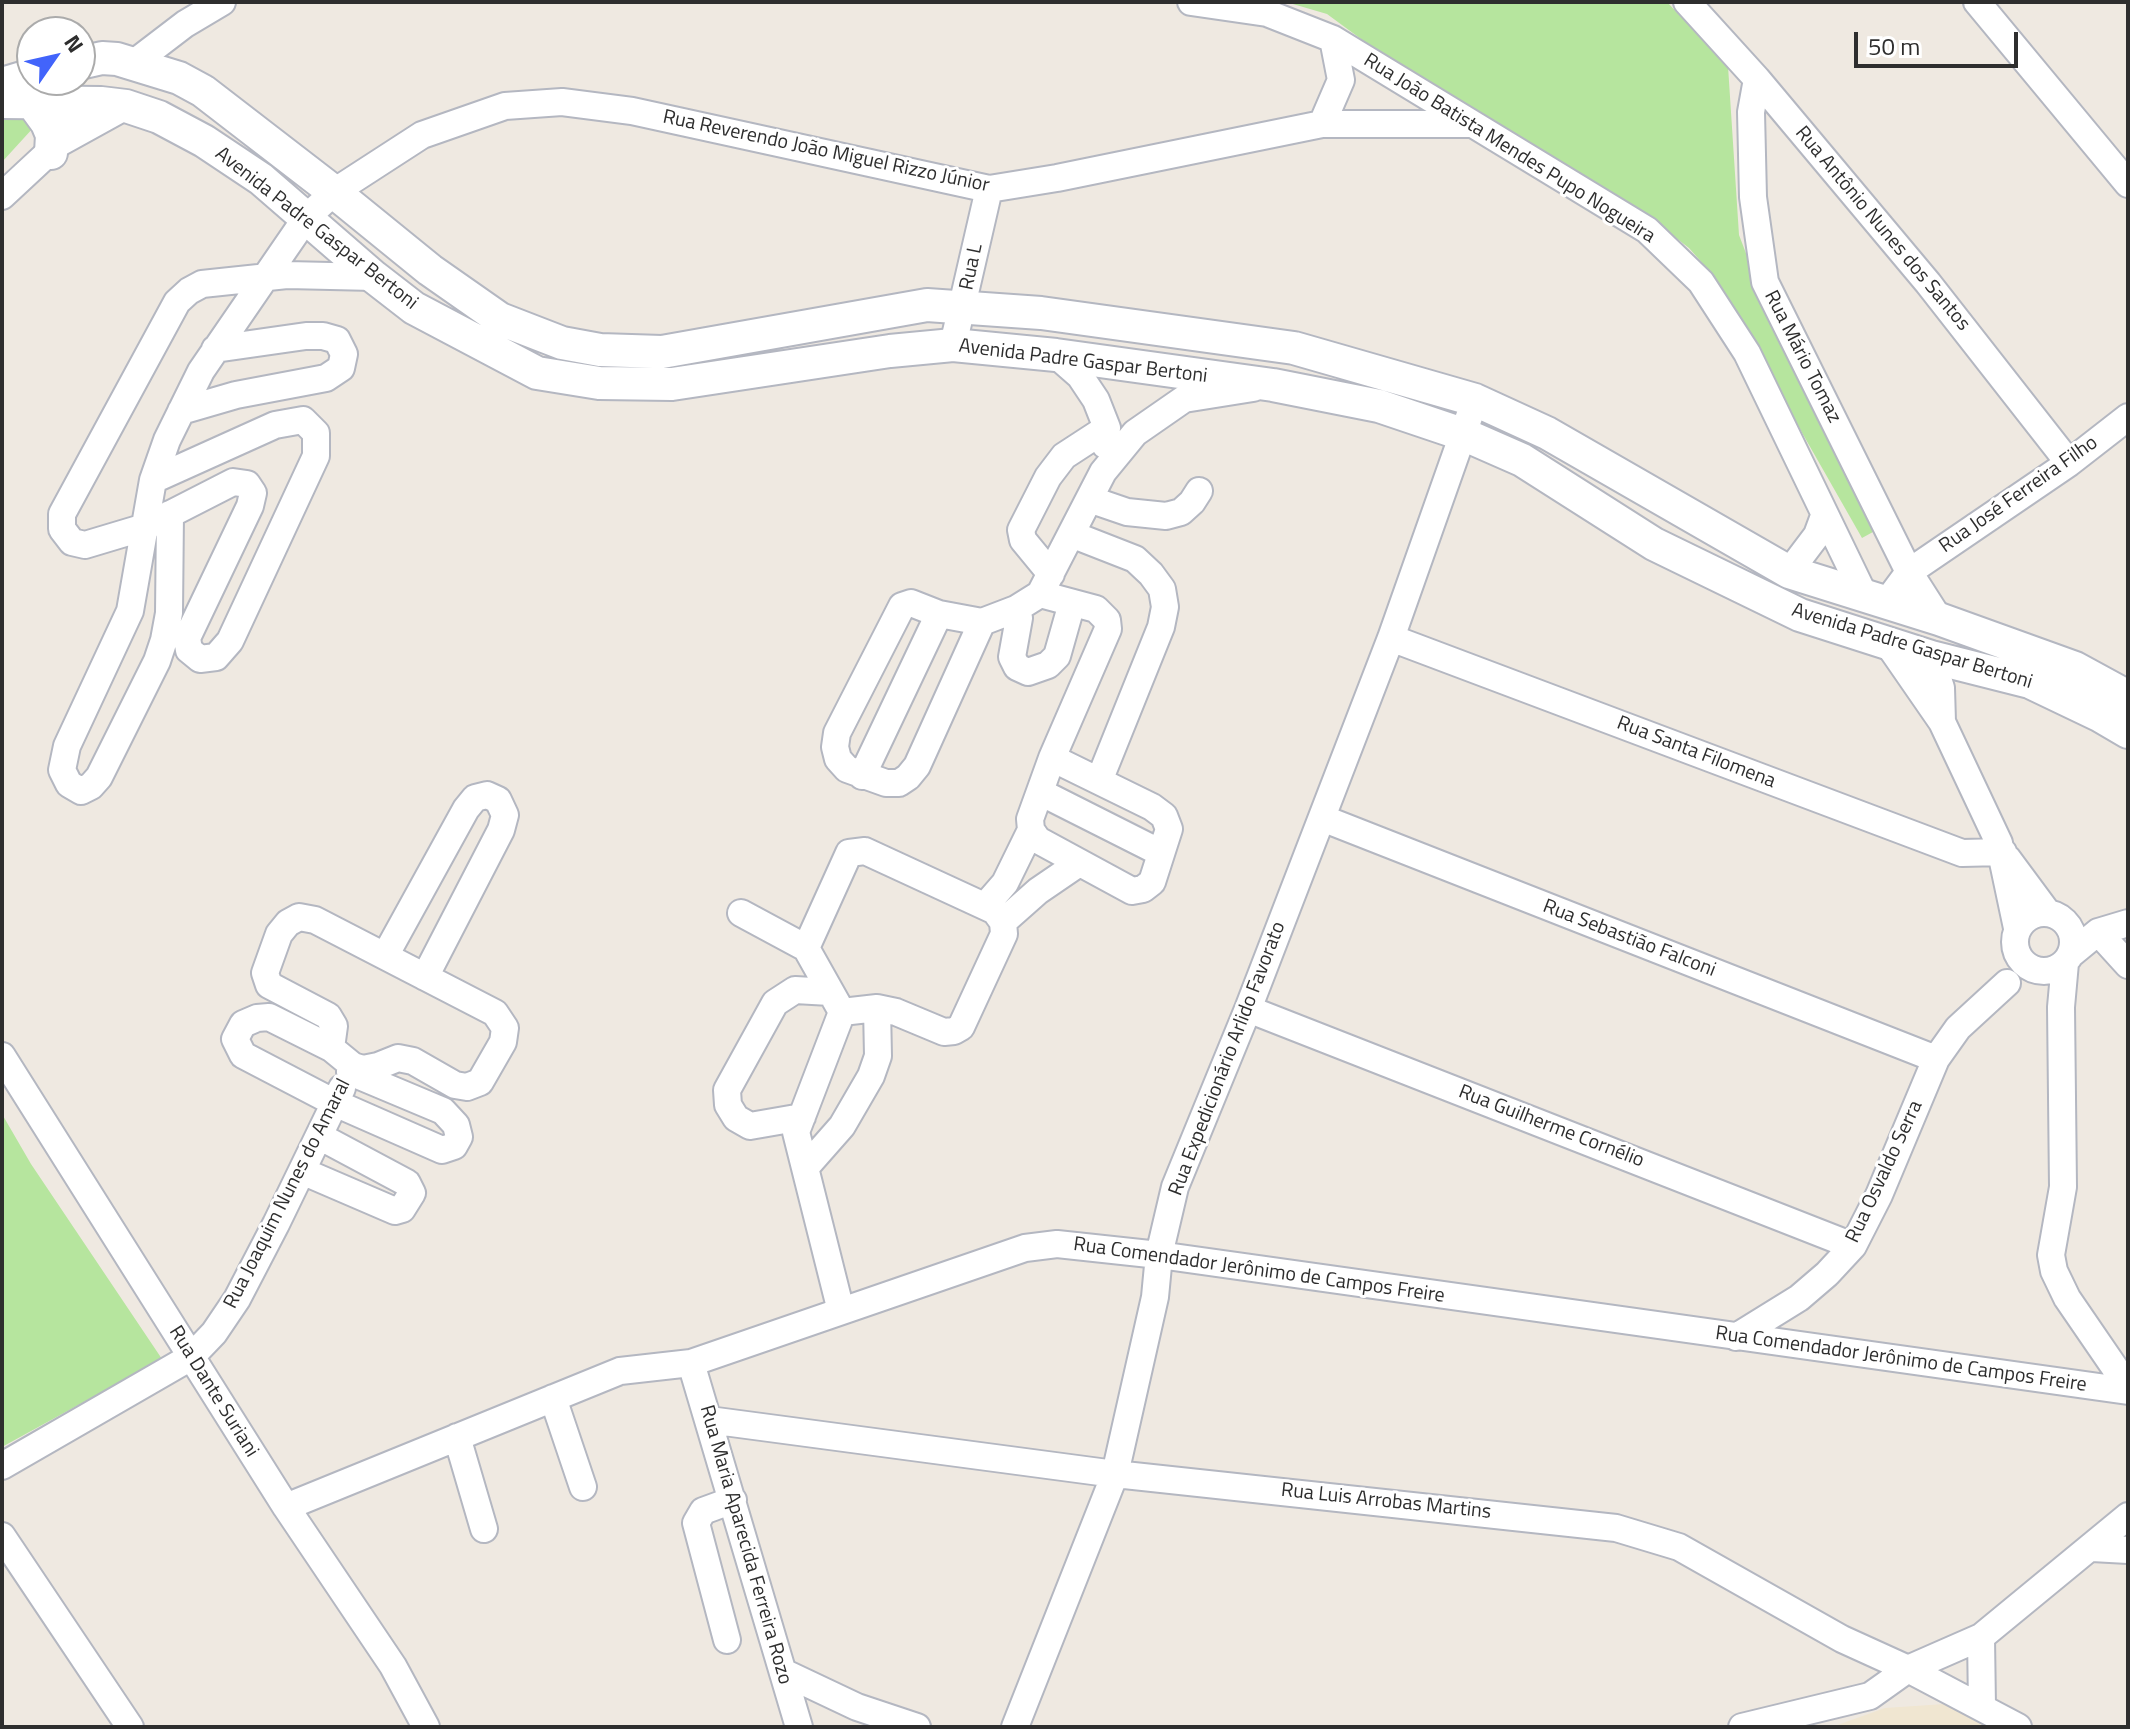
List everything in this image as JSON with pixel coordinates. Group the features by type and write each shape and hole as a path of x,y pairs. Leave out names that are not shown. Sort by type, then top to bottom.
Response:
{"street":[{"path":"2,196 55,148 126,106 135,96 138,86 136,64 185,24 222,2"},
{"name":"Rua João Batista Mendes Pupo Nogueira","path":"1191,2 1268,8 1333,39 1647,230 1701,282 1747,353 1824,516 1875,599"},
{"name":"Rua Antônio Nunes dos Santos","path":"1687,2 1757,79 1928,283 2069,463"},
{"path":"1977,2 2128,184"},
{"path":"1322,124 1341,80 1333,39"},
{"name":"Avenida Padre Gaspar Bertoni","path":"96,63 102,58 136,64 179,78 203,91 430,270 500,319 562,343 600,350 662,352 927,305 1041,313 1294,348 1475,400 1547,433 1789,572 1939,619 2075,668 2128,697"},
{"name":"Rua Mário Tomaz","path":"1757,79 1751,112 1753,197 1765,282 1909,572 1939,619"},
{"name":"Avenida Padre Gaspar Bertoni","path":"96,86 126,106 159,117 204,141 261,179 414,308 537,373 599,383 672,384 890,351 953,345 1056,355 1273,385 1379,406 1465,435 1522,460 1654,544 1800,615 1931,657 2030,682 2128,732"},
{"path":"25,96 40,111 55,148"},
{"path":"55,148 74,96"},
{"name":"Rua Reverendo João Miguel Rizzo Júnior","path":"170,514 169,613 160,651 99,777 81,791 69,784 62,770 67,746 130,611 153,480 167,440 215,349 306,218 334,192 422,135 505,106 562,102 632,111 989,189 1322,124 1470,124"},
{"name":"Rua L","path":"953,345 989,189"},
{"path":"153,480 275,425 303,420 316,433 316,456 230,641 216,657 200,659 189,650 187,638 250,506 253,493 247,484 233,482 145,527 85,545 72,542 62,529 62,514 177,302 202,284 266,277 374,277"},
{"path":"181,411 236,395 326,378 341,368 344,354 337,340 323,336 215,349"},
{"path":"1056,355 1080,376 1096,400 1107,428 1103,472"},
{"path":"982,622 917,766 899,783 886,783 847,769 838,759 835,747 837,733 902,606 911,603 939,614 982,622 1016,609 1046,584 1103,472 1135,433 1184,399 1273,385"},
{"name":"Rua Expedicionário Arlido Favorato","path":"1015,1727 1115,1474 1155,1297 1159,1255 1175,1187 1248,1009 1391,638 1475,400"},
{"name":"Rua José Ferreira Filho","path":"1909,572 2069,463 2128,417"},
{"path":"1052,758 1152,807 1164,816 1169,829 1152,882 1143,889 1132,891 1038,840 1031,830 1030,819 1052,758 1108,629 1102,613 1072,603 1046,584 1021,530 1048,477 1064,456 1107,428"},
{"path":"1089,499 1127,512 1166,516 1181,512 1199,491"},
{"path":"1789,572 1817,535 1824,516"},
{"path":"1071,534 1135,559 1162,589 1165,607 1161,627 1099,781"},
{"path":"1909,572 1875,599 1880,615 1879,626 1942,722 2003,852 2061,1007 2063,1187 2051,1255 2054,1271 2067,1298 2128,1389"},
{"path":"1016,609 1019,618 1012,657 1017,667 1028,672 1048,665 1057,656 1072,603"},
{"path":"862,776 939,614"},
{"path":"1939,619 1941,629 1931,657 1941,688 1942,722"},
{"name":"Rua Santa Filomena","path":"1391,638 1962,853 2003,852"},
{"path":"1040,792 1161,853"},
{"path":"385,956 466,809 475,798 487,795 498,800 505,815 501,830 425,977"},
{"name":"Rua Sebastião Falconi","path":"1322,818 1936,1059"},
{"path":"994,914 1005,883 1031,830"},
{"path":"802,1117 750,1126 736,1118 728,1105 727,1090 775,1003 795,990 836,1002 896,1012 944,1032 954,1031 961,1027 1004,934 994,914 865,851 849,853 806,948"},
{"path":"2003,852 2073,936 2041,957"},
{"path":"994,914 1038,891 1079,863"},
{"path":"741,913 806,948 836,1002 796,1132 841,1311"},
{"path":"331,1048 334,1026 328,1016 269,985 265,973 279,934 288,923 299,917 315,920 495,1013 505,1028 503,1042 480,1082 467,1087 455,1085 413,1061 398,1058 378,1066 351,1069"},
{"path":"2041,957 2027,917 2058,920 2098,932 2128,965"},
{"path":"2041,957 2098,932 2128,923"},
{"name":"Rua Osvaldo Serra","path":"1736,1337 1799,1298 1853,1246 1879,1195 1936,1059 1958,1028 2041,957"},
{"path":"805,1168 842,1126 871,1076 878,1056 877,1008"},
{"name":"Rua Guilherme Cornélio","path":"1248,1009 1853,1246"},
{"path":"269,1017 331,1048 351,1069 443,1111 456,1125 459,1137 454,1146 442,1150 335,1103 243,1055 235,1039 243,1024 269,1017"},
{"name":"Rua Dante Suriani","path":"2,1056 286,1507 393,1666 426,1727"},
{"name":"Rua Joaquim Nunes do Amaral","path":"2,1466 191,1357 214,1333 237,1299 351,1069"},
{"path":"302,1171 395,1211 402,1209 412,1193 407,1183 319,1136"},
{"name":"Rua Comendador Jerônimo de Campos Freire","path":"286,1507 620,1371 691,1363 1025,1248 1057,1244 1159,1255 2128,1389"},
{"name":"Rua Maria Aparecida Ferreira Rozo","path":"691,1363 799,1727"},
{"path":"553,1398 583,1487"},
{"name":"Rua Luis Arrobas Martins","path":"709,1420 1115,1474 1616,1528 1679,1547 1842,1639 1908,1669 2018,1727"},
{"path":"457,1437 484,1529"},
{"path":"727,1640 696,1523 703,1511 733,1500"},
{"path":"1742,1727 1870,1696 1908,1669 1981,1637 2128,1516"},
{"path":"2,1536 130,1727"},
{"path":"2092,1548 2128,1550"},
{"path":"1981,1637 1982,1707"},
{"path":"783,1672 857,1707 917,1727"}],"shaded area":[{"path":"1945,1704 1986,1727 1832,1727 1885,1708"}],"green space":[{"path":"1286,2 1667,2 1728,66 1739,235 1762,295 1882,527 1862,538 1711,273 1689,248 1640,210 1451,96 1425,86 1327,14"},
{"path":"15,109 34,127 2,162 2,111"},
{"path":"2,1114 31,1164 162,1359 2,1447"}]}
